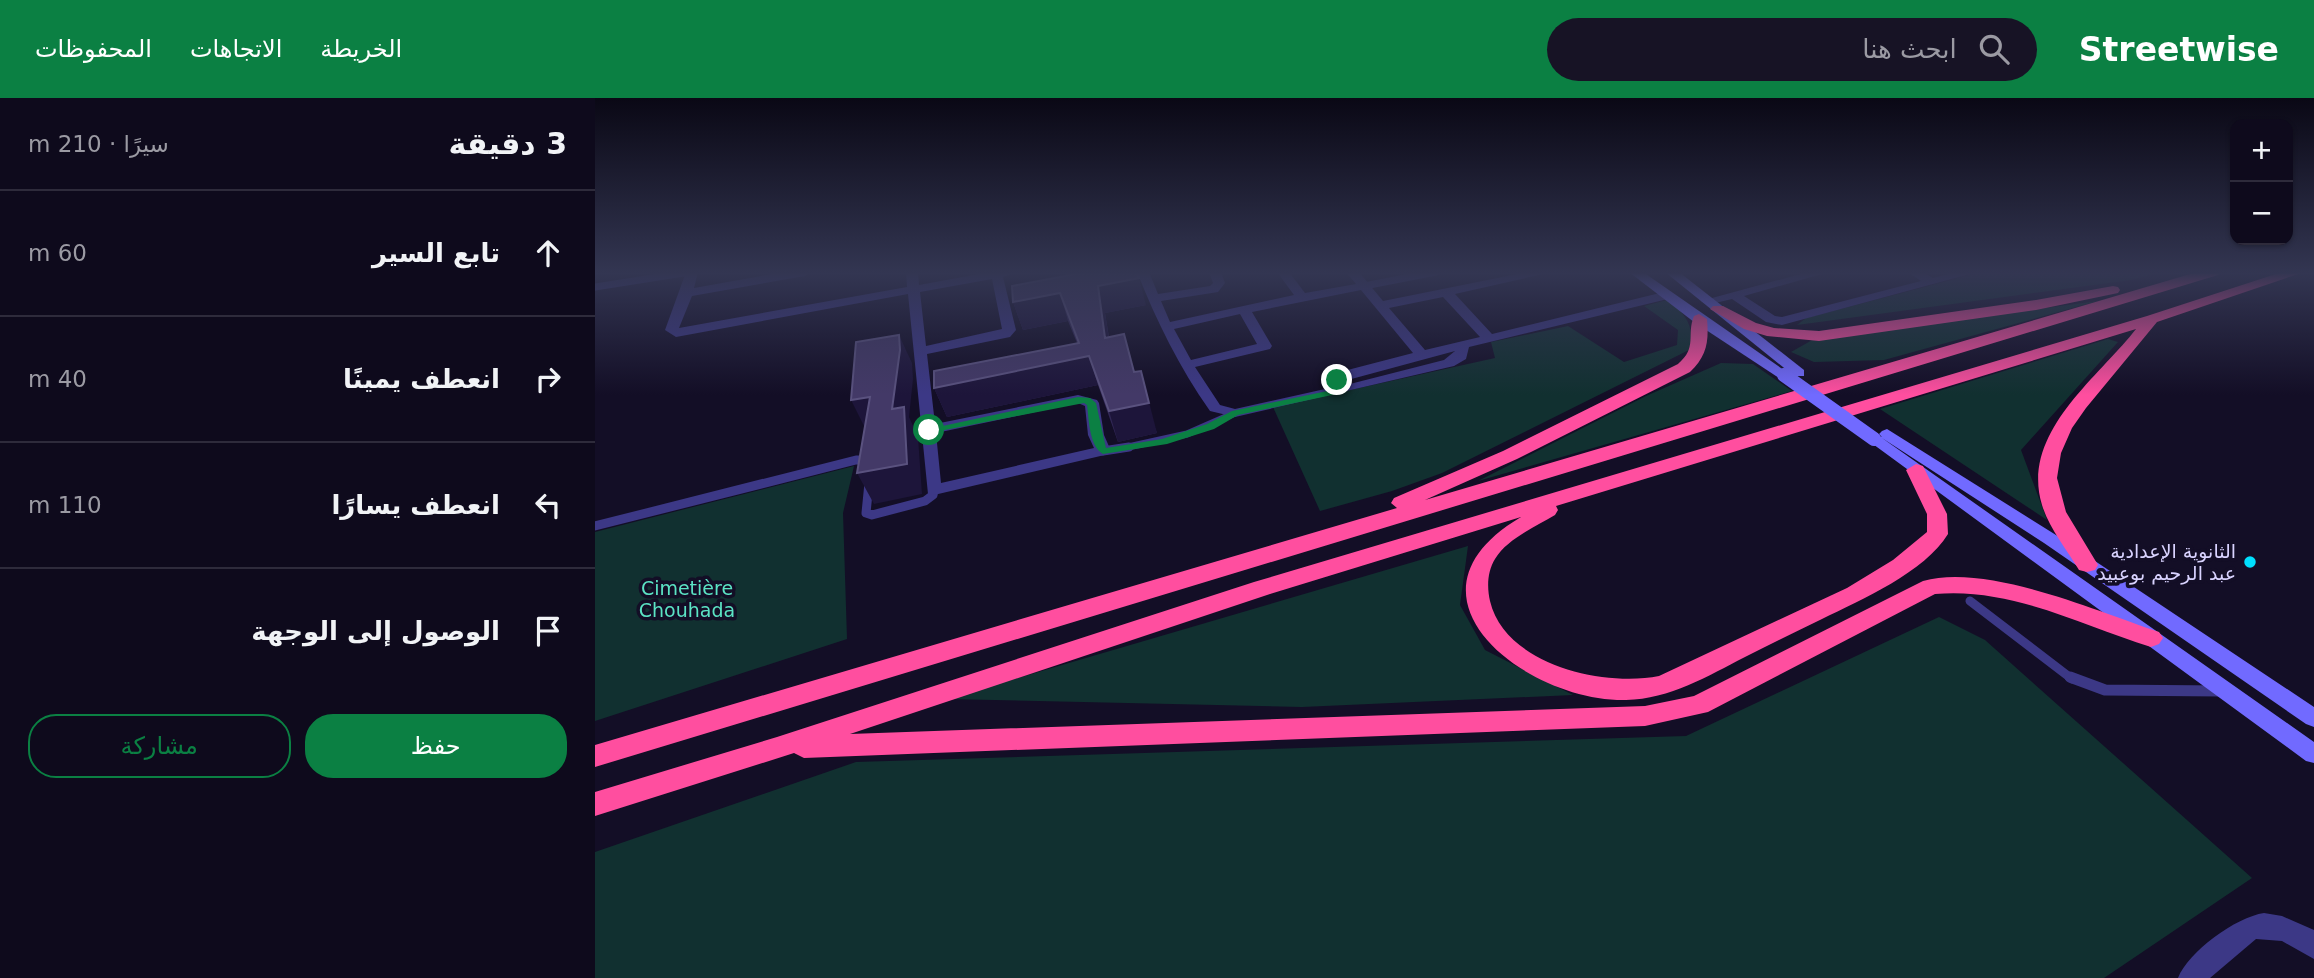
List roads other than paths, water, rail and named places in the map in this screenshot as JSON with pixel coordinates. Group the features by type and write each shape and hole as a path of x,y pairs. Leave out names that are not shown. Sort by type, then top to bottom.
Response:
{"highway":[{"path":"1727,313 1750,326 1773,333 1819,336 1980,313"},
{"path":"595,756 2075,313"},
{"path":"595,804 778,748 1262,588 2170,313"},
{"path":"1258,557 1454,480 1684,368 1695,359 1700,350 1699,319"},
{"path":"2087,565 2052,505 2047,479 2055,443 2073,413 2152,319"},
{"path":"1566,498 1491,549 1480,565 1476,588 1481,611 1499,640 1532,663 1574,681 1625,690 1666,684 1846,597 1922,552 1938,534 1937,514 1916,470"},
{"path":"778,748 1645,716 1699,705 1931,587 1963,584 2007,590 2151,638"}],"main road":[{"path":"1691,313 1791,374 1880,437 2087,565 2314,718"},
{"path":"1721,313 1791,374"},
{"path":"1880,437 1916,470 2314,754"}],"street":[{"path":"679,313 672,330 676,333 790,313"},
{"path":"918,313 921,351 935,491 1103,451 1096,435 1092,403 1087,400 1078,399 929,430"},
{"path":"921,351 999,337 1009,330 1011,313"},
{"path":"1161,313 1187,365 1215,408 1224,412 1235,413 1342,390 1449,363 1461,356 1463,345"},
{"path":"1166,327 1230,313"},
{"path":"1187,365 1265,346 1246,313"},
{"path":"1385,313 1422,355"},
{"path":"1465,313 1489,339"},
{"path":"1342,390 1337,380 1341,376 1595,313"},
{"path":"1762,313 1771,319 1783,321 1813,313"},
{"path":"2191,978 2247,929 2261,926 2281,928 2304,938 2314,947"}],"lane":[{"path":"1103,451 1189,435 1235,413"},
{"path":"595,526 864,459 872,461 866,513 877,514 925,501 931,498 935,491"},
{"path":"1970,601 2074,680 2105,690 2226,691"}],"place":[{"name":"الثانوية الإعدادية عبد الرحيم بوعبيد","path":"2250,562"}],"park label":[{"name":"Cimetière Chouhada","path":"687,599"}]}
